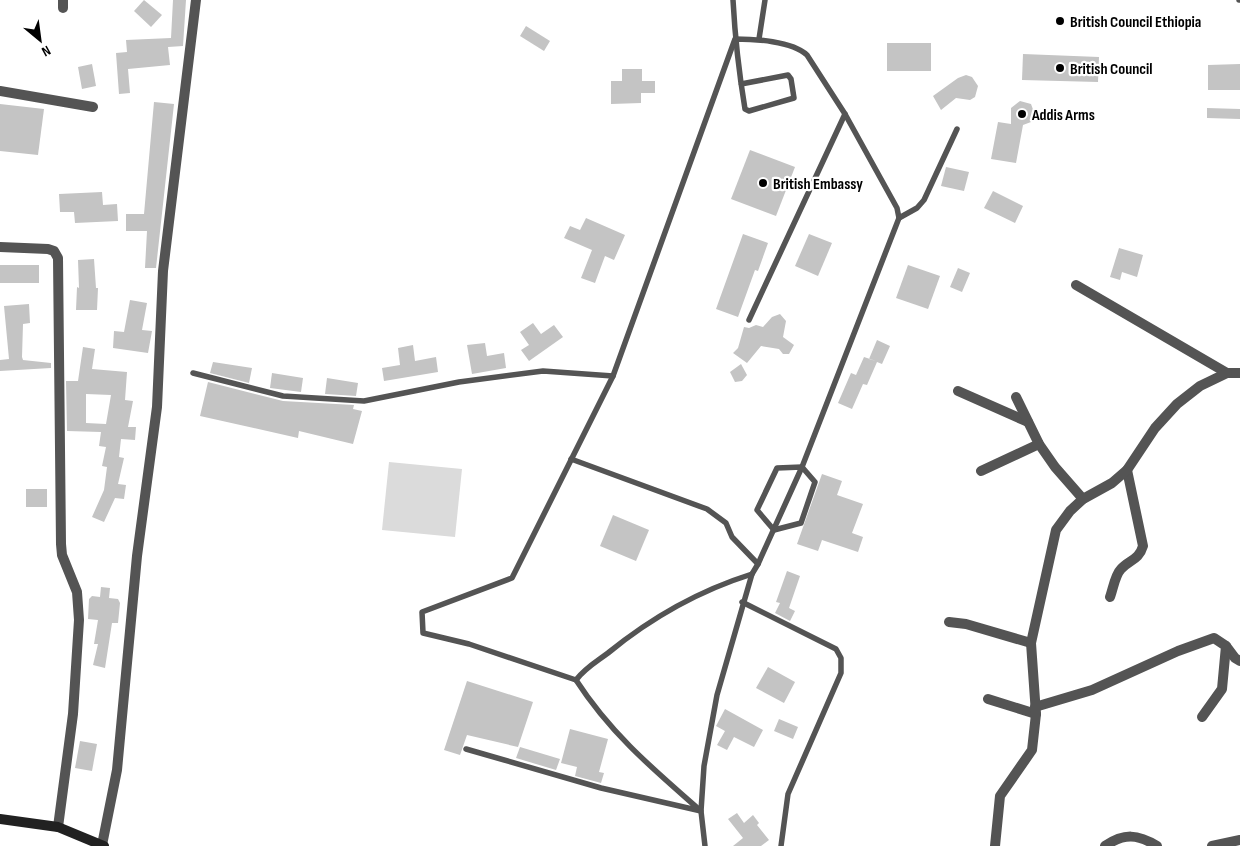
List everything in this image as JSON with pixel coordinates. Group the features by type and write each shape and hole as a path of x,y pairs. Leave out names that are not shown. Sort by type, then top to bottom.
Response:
{"street":[{"path":"0,819 58,827 103,845 117,770 137,556 157,407 164,271 196,0"},
{"path":"0,91 93,107"},
{"path":"0,248 48,249 54,252 58,258 61,544 62,555 76,592 79,620 73,714 58,827"},
{"path":"1076,285 1226,373 1240,374"},
{"path":"995,846 1000,796 1032,750 1035,710 1031,643 1056,530 1070,511 1084,499 1112,483 1127,470 1155,428 1177,404 1200,386 1226,373"},
{"path":"958,391 1028,422"},
{"path":"1016,397 1039,444 1055,467 1084,499"},
{"path":"981,471 1039,444"},
{"path":"1110,597 1119,571 1135,560 1143,546 1127,470"},
{"path":"949,622 966,624 1031,643"},
{"path":"988,699 1035,710 1092,690 1214,638 1226,646 1234,658 1240,661"},
{"path":"1202,717 1222,690 1226,646"},
{"path":"1105,846 1117,838 1133,835 1157,846"},
{"path":"1212,846 1240,840"}],"lane":[{"path":"733,0 735,39 741,84 745,109 747,111 794,98 791,79 788,75 741,84"},
{"path":"759,39 765,0"},
{"path":"705,846 701,811 704,766 717,695 742,602 752,574 802,467 899,218 897,208 845,114 801,50 759,39 735,39"},
{"path":"701,811 640,758 611,726 576,680 468,644 423,633 422,612 512,578 613,376 735,39"},
{"path":"749,320 845,114"},
{"path":"899,218 918,208 924,200 957,129"},
{"path":"193,373 282,396 364,401 459,382 543,371 613,376"},
{"path":"571,459 707,509 726,523 732,537 758,564"},
{"path":"774,530 758,510 777,468 802,467"},
{"path":"774,530 801,523 815,482 802,467"},
{"path":"576,680 585,669 648,622 686,599 752,574"},
{"path":"742,602 836,649 841,658 841,673 788,794 781,846"},
{"path":"466,749 601,788 701,811"}],"shaded area":[{"path":"389,462 462,469 455,537 382,530"}],"building":[{"path":"144,0 162,15 151,27 134,11"},
{"path":"173,0 186,0 183,46 168,47 170,65 128,69 130,93 119,94 116,53 127,52 126,40 171,38"},
{"path":"526,26 550,41 544,51 520,36"},
{"path":"887,43 931,43 931,71 887,71"},
{"name":"British Council","path":"1023,54 1099,57 1098,82 1022,80"},
{"path":"92,64 96,86 82,89 78,67"},
{"path":"1240,64 1240,90 1208,90 1208,65"},
{"path":"622,69 642,69 642,81 655,81 655,93 641,93 641,103 611,104 611,81 622,81"},
{"path":"966,75 972,77 978,86 975,97 970,100 956,98 941,110 933,96 958,78"},
{"path":"1020,101 1031,104 1035,115 1031,122 1023,125 1016,163 991,159 998,122 1011,124 1011,108"},
{"path":"154,102 174,104 156,268 145,268 147,231 126,231 126,214 144,214"},
{"path":"0,104 44,109 38,155 0,151"},
{"path":"1207,108 1240,109 1240,119 1207,118"},
{"name":"British Embassy","path":"750,150 795,167 776,216 731,199"},
{"path":"946,167 969,172 964,191 941,186"},
{"path":"993,191 1023,206 1015,223 984,208"},
{"path":"102,192 103,205 117,204 118,221 75,223 74,212 60,212 59,194"},
{"path":"586,218 625,235 614,260 605,256 595,283 581,278 592,250 564,238 570,226 580,230"},
{"path":"743,234 768,243 758,271 755,270 738,317 716,309"},
{"path":"809,234 832,243 818,276 795,266"},
{"path":"1119,248 1143,255 1137,277 1122,272 1120,280 1110,277"},
{"path":"94,259 96,288 98,288 97,310 76,310 77,287 79,288 78,260"},
{"path":"0,265 39,265 39,283 0,283"},
{"path":"908,265 940,276 928,309 896,298"},
{"path":"958,268 970,273 962,292 950,287"},
{"path":"130,300 147,303 142,330 152,331 148,353 113,348 114,331 124,332"},
{"path":"29,304 30,323 23,324 23,360 51,363 51,368 0,371 0,360 9,359 4,306"},
{"path":"780,314 786,321 783,337 794,345 789,354 783,354 779,349 761,346 747,363 733,353 738,348 744,327 749,328 756,325 763,327 772,317"},
{"path":"533,323 541,334 554,325 563,337 529,361 521,350 529,345 520,332"},
{"path":"877,340 890,346 882,364 877,362 867,385 863,384 852,409 838,403 851,373 856,375 864,357 869,359"},
{"path":"485,343 487,356 504,353 506,368 472,374 467,345"},
{"path":"413,345 415,361 436,357 438,372 384,381 382,368 400,365 398,348"},
{"path":"83,347 95,349 92,369 127,372 125,400 133,401 128,427 136,427 135,440 121,439 119,457 124,458 118,484 126,485 124,499 115,498 104,522 92,517 104,490 107,467 102,466 106,447 99,446 101,432 67,431 66,381 78,381","holes":["86,394 111,395 106,424 86,423"]},
{"path":"213,362 252,368 249,383 210,373"},
{"path":"741,364 747,375 742,381 735,382 730,372"},
{"path":"272,373 303,378 301,392 270,388"},
{"path":"327,378 358,383 356,396 325,394"},
{"path":"208,382 283,401 354,405 353,409 362,411 353,444 299,431 298,438 200,416"},
{"path":"822,474 842,481 837,495 863,504 852,533 863,537 858,552 822,540 818,551 797,544"},
{"path":"26,489 47,489 47,507 26,507"},
{"path":"613,515 649,530 636,561 600,546"},
{"path":"787,571 800,576 789,608 795,611 790,621 775,613 780,603 776,602"},
{"path":"101,587 110,588 109,598 118,599 120,603 118,623 112,623 105,668 93,665 98,644 94,644 98,620 88,619 89,599 92,596 100,597"},
{"path":"768,667 795,682 784,703 756,688"},
{"path":"467,681 533,702 518,747 467,735 460,755 444,750"},
{"path":"725,709 763,730 754,747 734,737 727,750 717,745 725,731 716,726"},
{"path":"779,719 798,727 793,739 774,731"},
{"path":"570,729 608,739 599,772 604,773 601,783 575,776 577,767 561,763"},
{"path":"80,741 97,744 92,771 75,768"},
{"path":"520,747 560,759 556,770 516,758"},
{"path":"737,813 744,823 753,815 759,823 757,825 769,840 761,846 733,846 743,838 728,819"}],"place":[{"name":"British Council Ethiopia","path":"1060,21"},
{"name":"British Council","path":"1060,68"},
{"name":"Addis Arms","path":"1022,114"},
{"name":"British Embassy","path":"763,183"}]}
